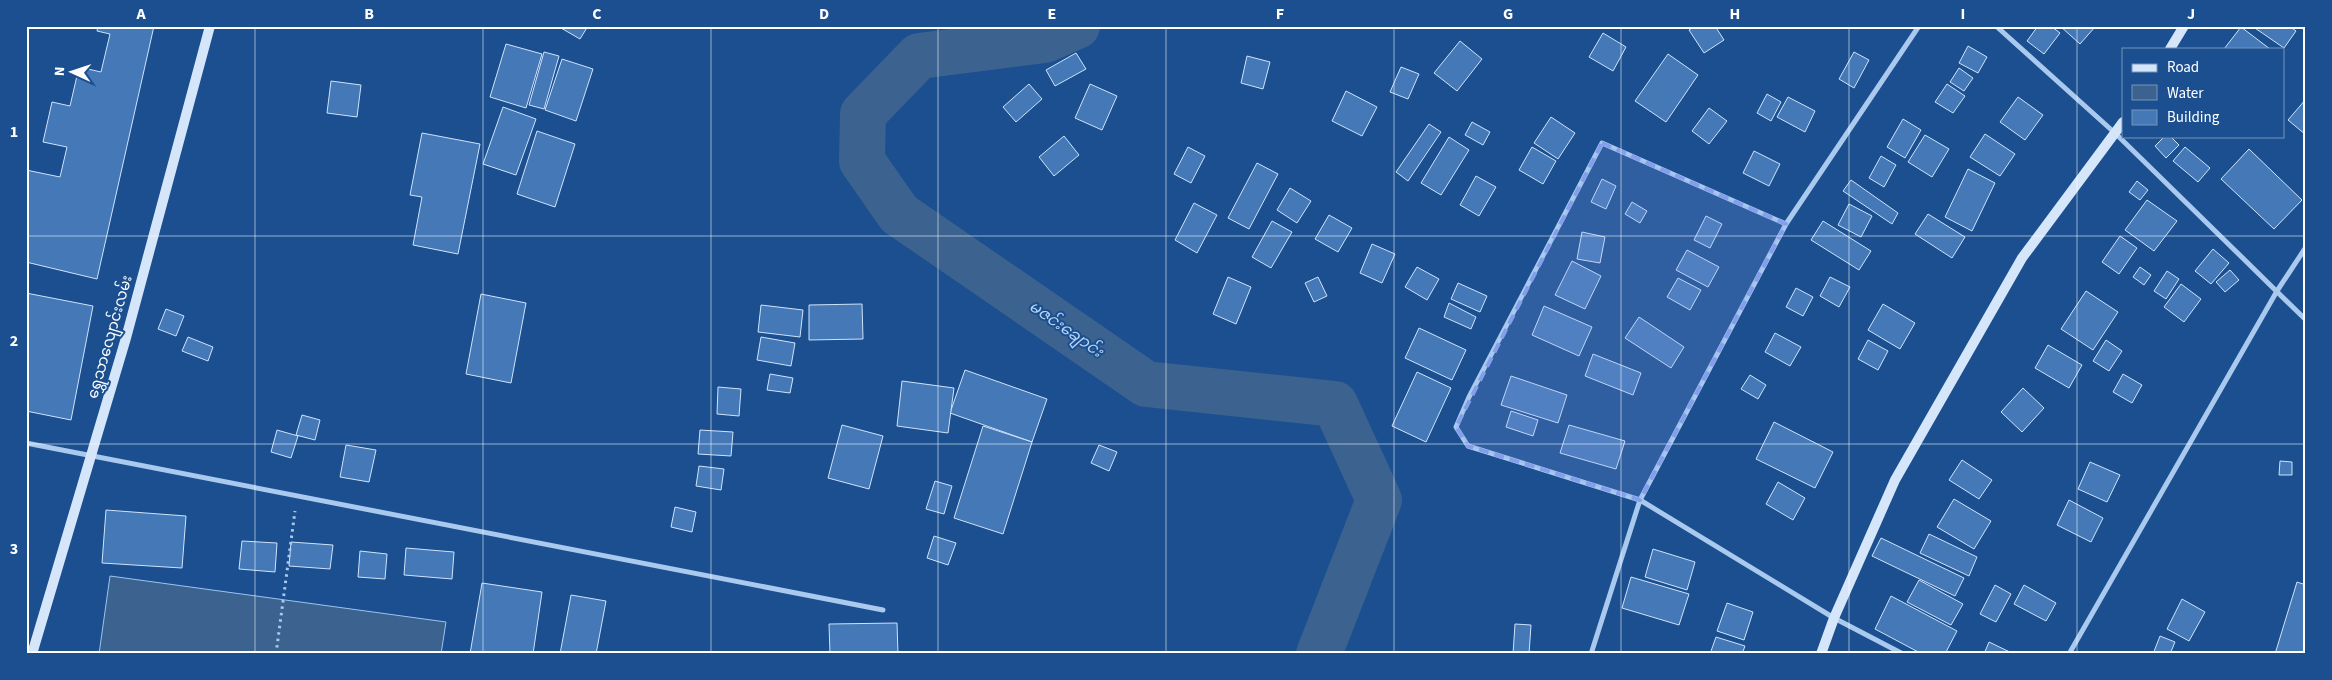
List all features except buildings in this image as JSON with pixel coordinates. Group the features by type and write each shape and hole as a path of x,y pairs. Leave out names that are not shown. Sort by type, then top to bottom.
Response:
{"street":[{"name":"ရွှေသာလျောင်းလမ်း","path":"32,654 129,328 210,26"},
{"path":"1591,654 1640,500 1786,224 1919,26"},
{"path":"1996,26 2116,134 2306,320"},
{"path":"2171,48 2184,26"},
{"path":"1821,654 1834,618 1895,480 2022,258 2122,124"},
{"path":"1786,224 1602,142 1469,397 1456,427 1468,446 1640,500 1834,618 1903,654"},
{"path":"2069,654 2278,291 2306,247"},
{"path":"26,443 883,610"}],"path":[{"path":"276,654 286,570 298,495"}],"highlighted area":[{"path":"1602,143 1786,224 1640,500 1468,446 1456,427"}],"water":[{"path":"110,576 446,622 441,654 99,654"}],"waterway":[{"name":"မဇင်းချောင်း","path":"1077,26 1045,40 919,56 863,114 862,161 899,214 1146,384 1335,404 1379,500 1319,654"}]}
